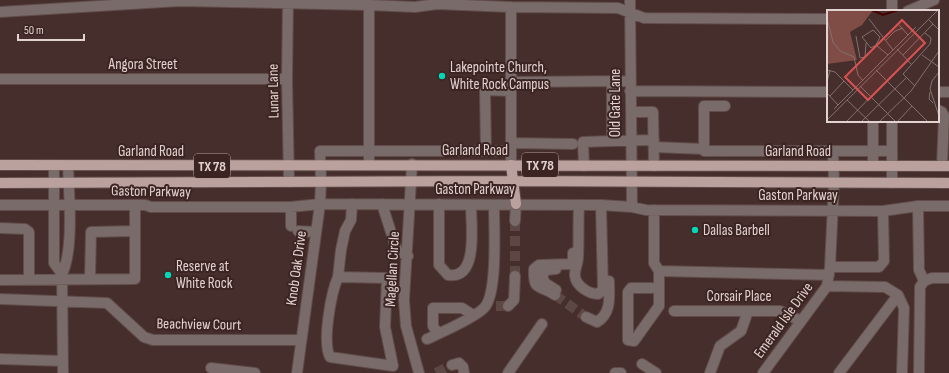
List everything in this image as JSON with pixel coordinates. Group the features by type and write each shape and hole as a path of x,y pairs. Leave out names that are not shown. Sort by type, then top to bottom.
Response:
{"main road":[{"name":"Garland Road","path":"0,165 320,167 412,164 584,166 946,166"},
{"path":"511,165 516,204"},
{"name":"Garland Road","path":"0,183 69,184 512,181 949,183"}],"street":[{"name":"Old Gate Lane","path":"630,0 630,182 632,207"},
{"path":"910,10 934,0"},
{"path":"0,12 180,1 288,2 415,7 437,4 511,7 618,8 644,18 827,19"},
{"name":"Lunar Lane","path":"288,2 287,79 289,182"},
{"path":"368,165 369,6"},
{"path":"511,7 511,165"},
{"name":"Angora Street","path":"0,79 287,79"},
{"path":"486,151 485,90 612,81 630,86 827,92"},
{"path":"612,81 612,141"},
{"path":"703,166 704,106 725,106"},
{"path":"939,110 942,112 944,116 946,166"},
{"path":"631,112 653,112 654,166"},
{"path":"873,122 873,165"},
{"path":"892,122 892,183"},
{"path":"584,166 583,142 630,140 704,150 732,151 892,151"},
{"path":"369,151 486,151 511,147 574,144"},
{"name":"Knob Oak Drive","path":"297,373 320,204 320,150 369,151"},
{"path":"732,151 732,166"},
{"name":"Emerald Isle Drive","path":"763,373 827,286 830,271 834,183 833,151"},
{"path":"773,166 774,152"},
{"name":"Magellan Circle","path":"412,164 408,256 404,300 406,326 419,373"},
{"path":"54,166 54,263 62,276"},
{"path":"63,373 62,276 67,264 70,205 68,166"},
{"name":"Gaston Parkway","path":"0,205 292,207 320,204 516,204 601,205 632,207 643,210 883,211 918,206 949,206"},
{"path":"338,277 387,278 385,328 393,366 330,357 327,352 334,287 338,277 345,231 351,220 352,204"},
{"path":"382,204 396,248 399,252 408,256"},
{"path":"439,204 439,265 448,275 455,276 465,271 469,264 471,205"},
{"path":"516,204 516,221"},
{"path":"0,280 29,280 62,276 90,279 135,278 135,205"},
{"path":"427,339 492,305 494,205"},
{"path":"576,205 572,263 539,265 534,269 533,282 536,286 556,293 543,279 544,272 550,269 570,269 576,267"},
{"path":"576,205 578,259 575,276 577,282 582,287 594,294 600,293 603,290"},
{"path":"601,205 603,252 602,311 596,316 587,315 597,322 602,319 606,313 609,302 609,267 603,252"},
{"path":"918,206 919,270 924,281"},
{"path":"292,207 294,229 316,232"},
{"path":"654,210 654,263 659,271 659,288 659,306 634,341 628,340 628,292 632,288 659,288"},
{"path":"659,271 830,271 879,267 884,261 883,211"},
{"path":"0,228 25,229 29,232 29,280"},
{"path":"90,279 91,232 134,231"},
{"path":"508,306 514,300 515,276"},
{"path":"918,373 920,287 924,281 932,278 949,278"},
{"path":"827,286 885,287 898,295 904,308 902,373"},
{"path":"839,373 898,295"},
{"name":"Beachview Court","path":"0,299 62,300 107,303 144,337 153,340 301,340"},
{"path":"438,334 433,326 433,308 462,308 473,316"},
{"name":"Corsair Place","path":"674,311 780,311 801,321"},
{"path":"710,373 720,346 741,331 748,311"},
{"path":"508,373 542,324"},
{"path":"0,359 63,361"},
{"path":"452,365 459,363 463,367 464,373"},
{"path":"642,364 656,373"},
{"path":"211,368 255,373"},
{"path":"615,373 621,373"}],"tunnel":[{"path":"515,221 515,276"},
{"path":"555,295 586,317"},
{"path":"496,306 508,306"},
{"path":"436,373 452,365"}],"place":[{"name":"Lakepointe Church, White Rock Campus","path":"442,76"},
{"name":"Dallas Barbell","path":"695,230"},
{"name":"Reserve at White Rock","path":"168,275"}]}
